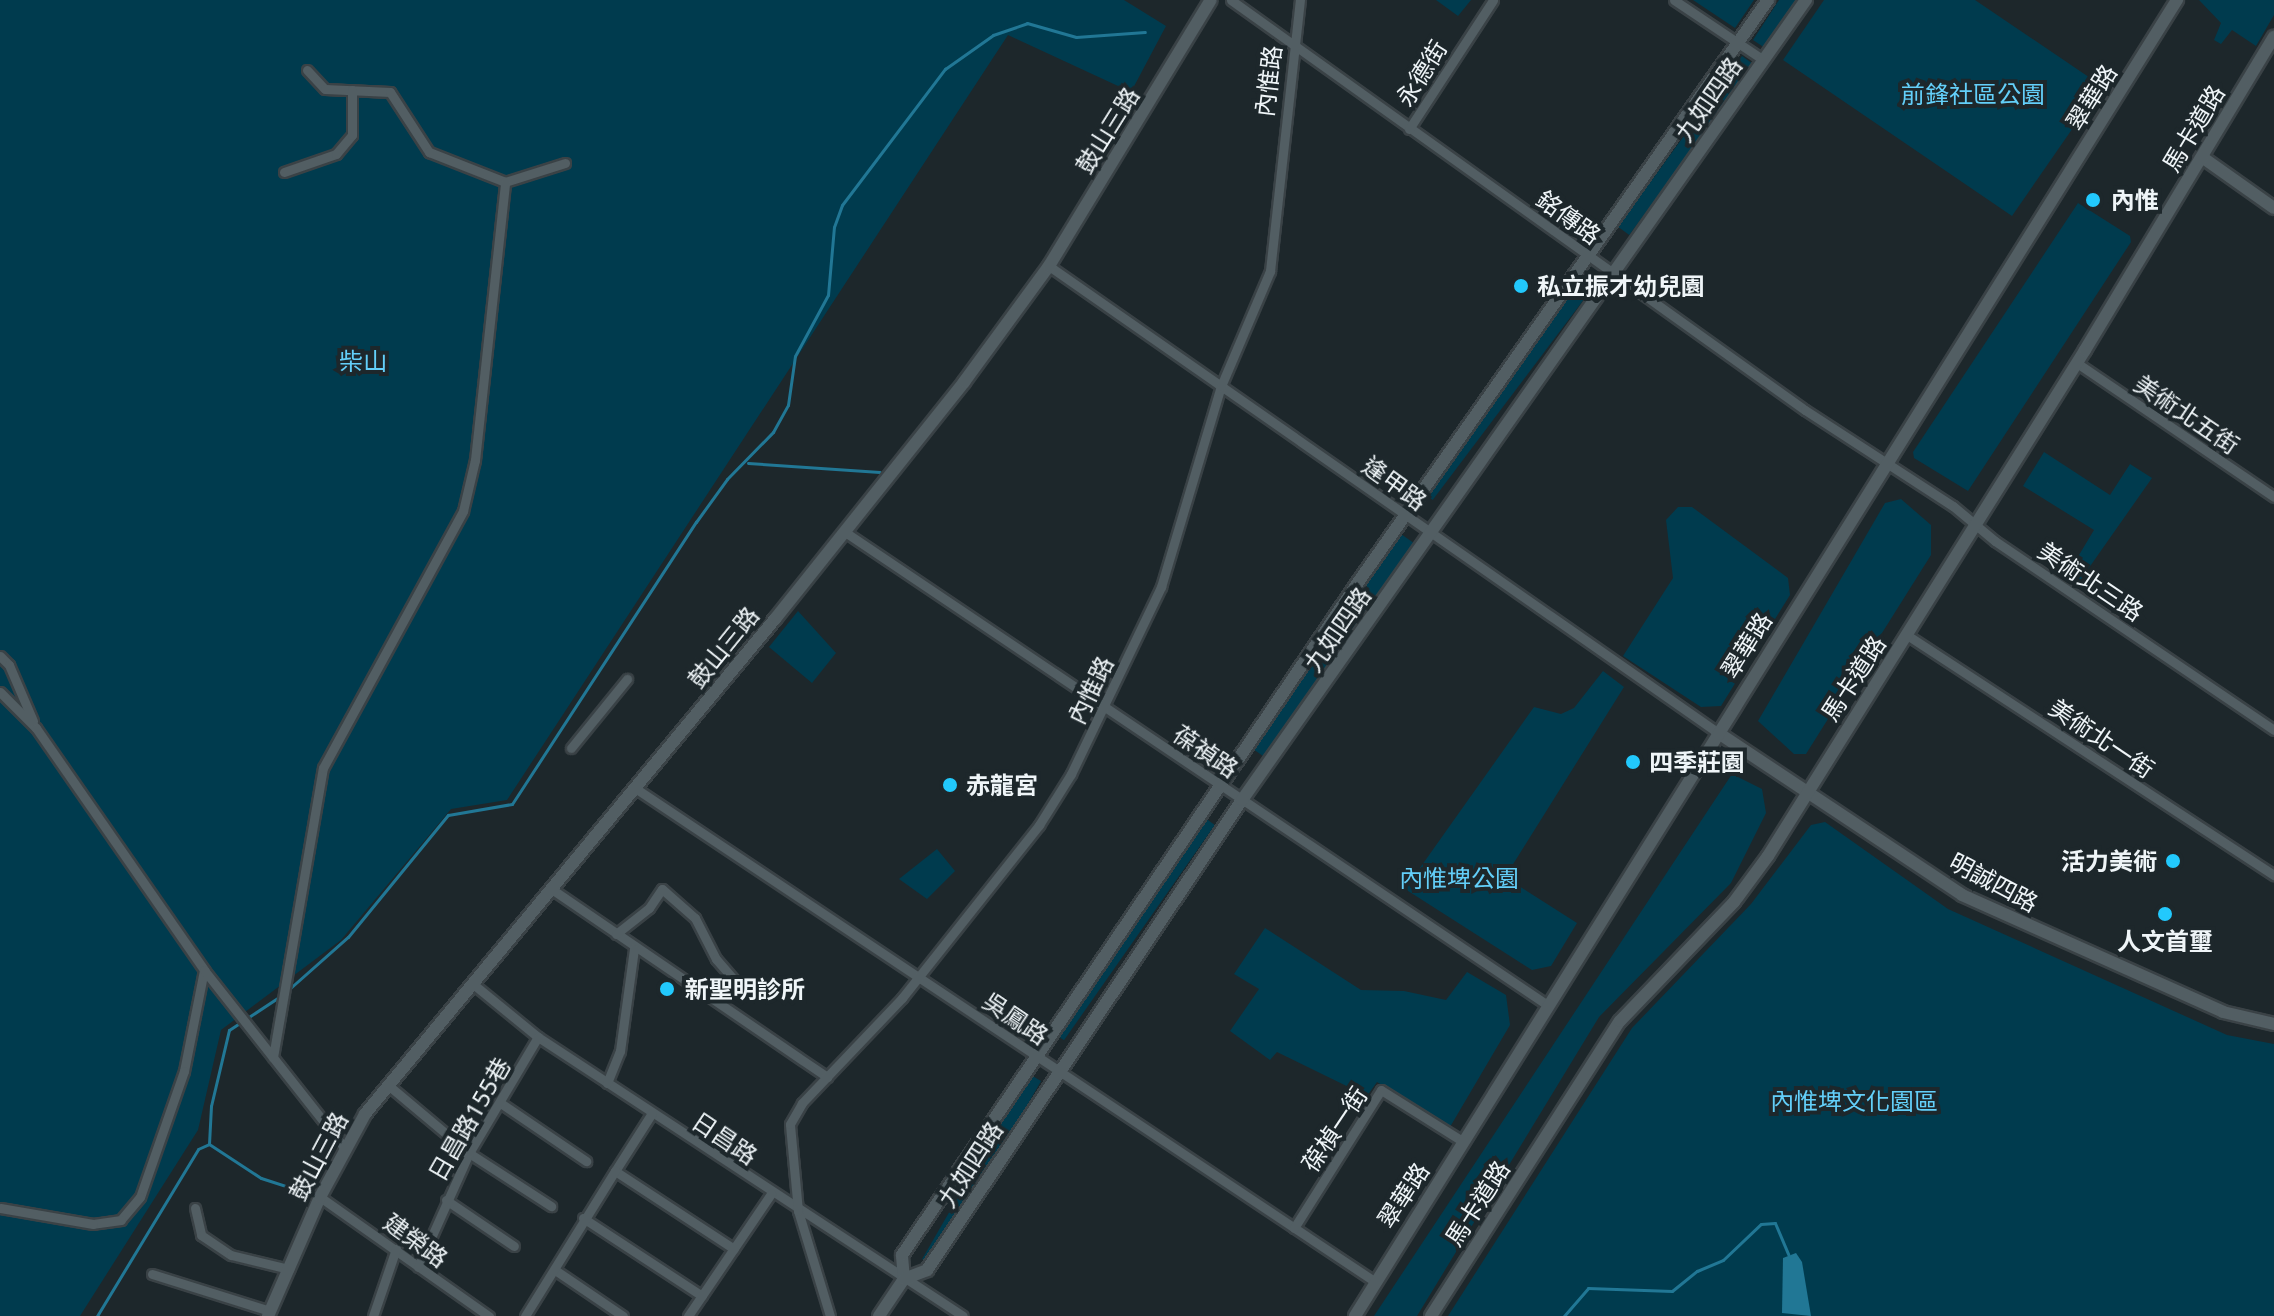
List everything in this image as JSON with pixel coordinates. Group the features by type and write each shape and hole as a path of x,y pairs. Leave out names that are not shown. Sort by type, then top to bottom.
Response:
{"street":[{"name":"鼓山三路","path":"269,1314 344,1147 388,1085 553,890 845,532 1049,266 1211,0"},
{"name":"銘傳路","path":"1231,0 1409,129 1886,463"},
{"name":"內惟路","path":"830,1316 798,1211 790,1124 827,1077 917,977 1039,825 1104,707 1161,587 1221,386 1270,271 1292,44 1300,0"},
{"name":"永德街","path":"1409,129 1493,0"},
{"path":"1674,0 1762,59"},
{"name":"九如四路","path":"904,1279 902,1255 1406,514 1768,0"},
{"name":"九如四路","path":"879,1316 904,1279 927,1270 1058,1070 1242,800 1806,0"},
{"name":"翠華路","path":"1355,1316 1546,1004 2177,0"},
{"name":"馬卡道路","path":"1431,1316 1620,1021 1734,902 1807,792 2077,363 2274,37"},
{"path":"307,70 325,89 390,92 429,152 505,182 565,163"},
{"path":"284,172 336,154 352,135 352,90"},
{"path":"2202,157 2274,208"},
{"path":"273,1057 323,768 463,511 475,460 505,182"},
{"name":"逢甲路","path":"1049,266 1717,732"},
{"name":"美術北五街","path":"2077,363 2274,497"},
{"name":"美術北三路","path":"1886,463 2274,730"},
{"name":"葆禎路","path":"845,532 1546,1004"},
{"name":"美術北一街","path":"1907,635 2274,875"},
{"path":"0,656 9,665 36,728"},
{"path":"571,748 627,679"},
{"path":"0,692 36,728 204,970 344,1147"},
{"name":"明誠四路","path":"1717,732 1962,895 2223,1012 2274,1024"},
{"name":"吳鳳路","path":"635,788 1374,1281"},
{"path":"616,934 649,908 662,889 695,918 716,959 739,985"},
{"path":"553,890 634,949 827,1077"},
{"path":"607,1083 620,1051 634,949"},
{"path":"0,1208 93,1224 121,1220 140,1197 184,1071 204,970"},
{"name":"日昌路","path":"472,983 538,1037 771,1194 963,1316"},
{"name":"日昌路155巷","path":"418,1267 469,1153 502,1104 538,1037"},
{"path":"388,1085 469,1153 551,1206"},
{"name":"葆楨一街","path":"1294,1228 1381,1090 1464,1142"},
{"path":"502,1104 586,1161"},
{"path":"525,1316 583,1218 652,1113"},
{"path":"615,1171 734,1249"},
{"path":"688,1316 771,1194"},
{"name":"建榮路","path":"320,1197 489,1316"},
{"path":"446,1200 514,1246"},
{"path":"195,1208 201,1235 231,1255 289,1269"},
{"path":"583,1218 702,1296"},
{"path":"373,1316 396,1249"},
{"path":"555,1270 623,1316"},
{"path":"152,1274 269,1314"}],"green space":[{"name":"柴山","path":"0,0 1124,0 1166,26 1131,92 1008,35 507,800 451,809 341,940 221,1030 198,1130 80,1316 0,1316"},
{"path":"1436,0 1471,0 1458,16"},
{"path":"1693,0 1754,0 1735,28"},
{"path":"1779,0 1796,0 1765,48 1753,40"},
{"name":"前鋒社區公園","path":"1824,0 1975,0 2102,86 2012,216 1783,60"},
{"path":"2199,0 2274,0 2274,15 2256,46 2232,30 2221,44 2214,40 2221,23"},
{"path":"1742,56 1753,64 1629,235 1618,227"},
{"path":"2078,203 2130,236 2131,242 1968,491 1914,458 1913,452"},
{"path":"1579,281 1591,290 1433,500 1421,491"},
{"path":"2044,452 2110,495 2130,464 2152,478 2079,582 2067,575 2094,530 2023,486"},
{"path":"1901,499 1931,525 1931,555 1806,754 1794,754 1758,721 1885,503"},
{"path":"1678,507 1692,507 1788,578 1790,595 1721,706 1701,707 1623,656 1673,578 1666,520"},
{"path":"1401,534 1414,543 1264,757 1251,748"},
{"path":"798,611 836,653 812,683 769,647"},
{"name":"內惟埤公園","path":"1603,671 1624,687 1505,877 1577,923 1551,966 1532,970 1405,889 1534,707 1561,714 1574,708"},
{"path":"1732,774 1762,789 1766,813 1731,883 1599,1017 1417,1316 1374,1316"},
{"path":"1205,818 1215,825 1064,1040 1054,1033"},
{"name":"內惟埤文化園區","path":"1825,822 1948,909 2227,1035 2274,1044 2274,1316 1448,1316 1632,1028 1751,904 1811,825"},
{"path":"937,849 955,871 927,899 899,879"},
{"path":"1265,928 1361,990 1404,991 1446,1000 1467,972 1506,995 1510,1025 1450,1127 1377,1082 1367,1096 1277,1052 1270,1060 1230,1031 1259,989 1234,974"},
{"path":"1029,1074 1041,1081 934,1266 922,1259"}],"shaded area":[{"path":"1796,1253 1802,1262 1811,1316 1782,1313 1783,1258"}],"waterway":[{"path":"288,990 348,937 448,815 512,804 696,522 727,479 773,432 788,405 795,356 828,295 834,227 842,205 945,69 993,35 1027,23 1076,37 1145,32"},
{"path":"748,463 880,472"},
{"path":"97,1316 198,1149 209,1144 211,1106 229,1030 282,995"},
{"path":"209,1144 261,1178 304,1192"},
{"path":"1564,1316 1588,1288 1672,1291 1697,1271 1723,1260 1761,1224 1775,1223 1788,1254"}],"place":[{"name":"內惟","path":"2093,200"},
{"name":"私立振才幼兒園","path":"1521,286"},
{"name":"四季莊園","path":"1633,762"},
{"name":"赤龍宮","path":"950,785"},
{"name":"活力美術","path":"2173,861"},
{"name":"人文首璽","path":"2165,914"},
{"name":"新聖明診所","path":"667,989"}]}
